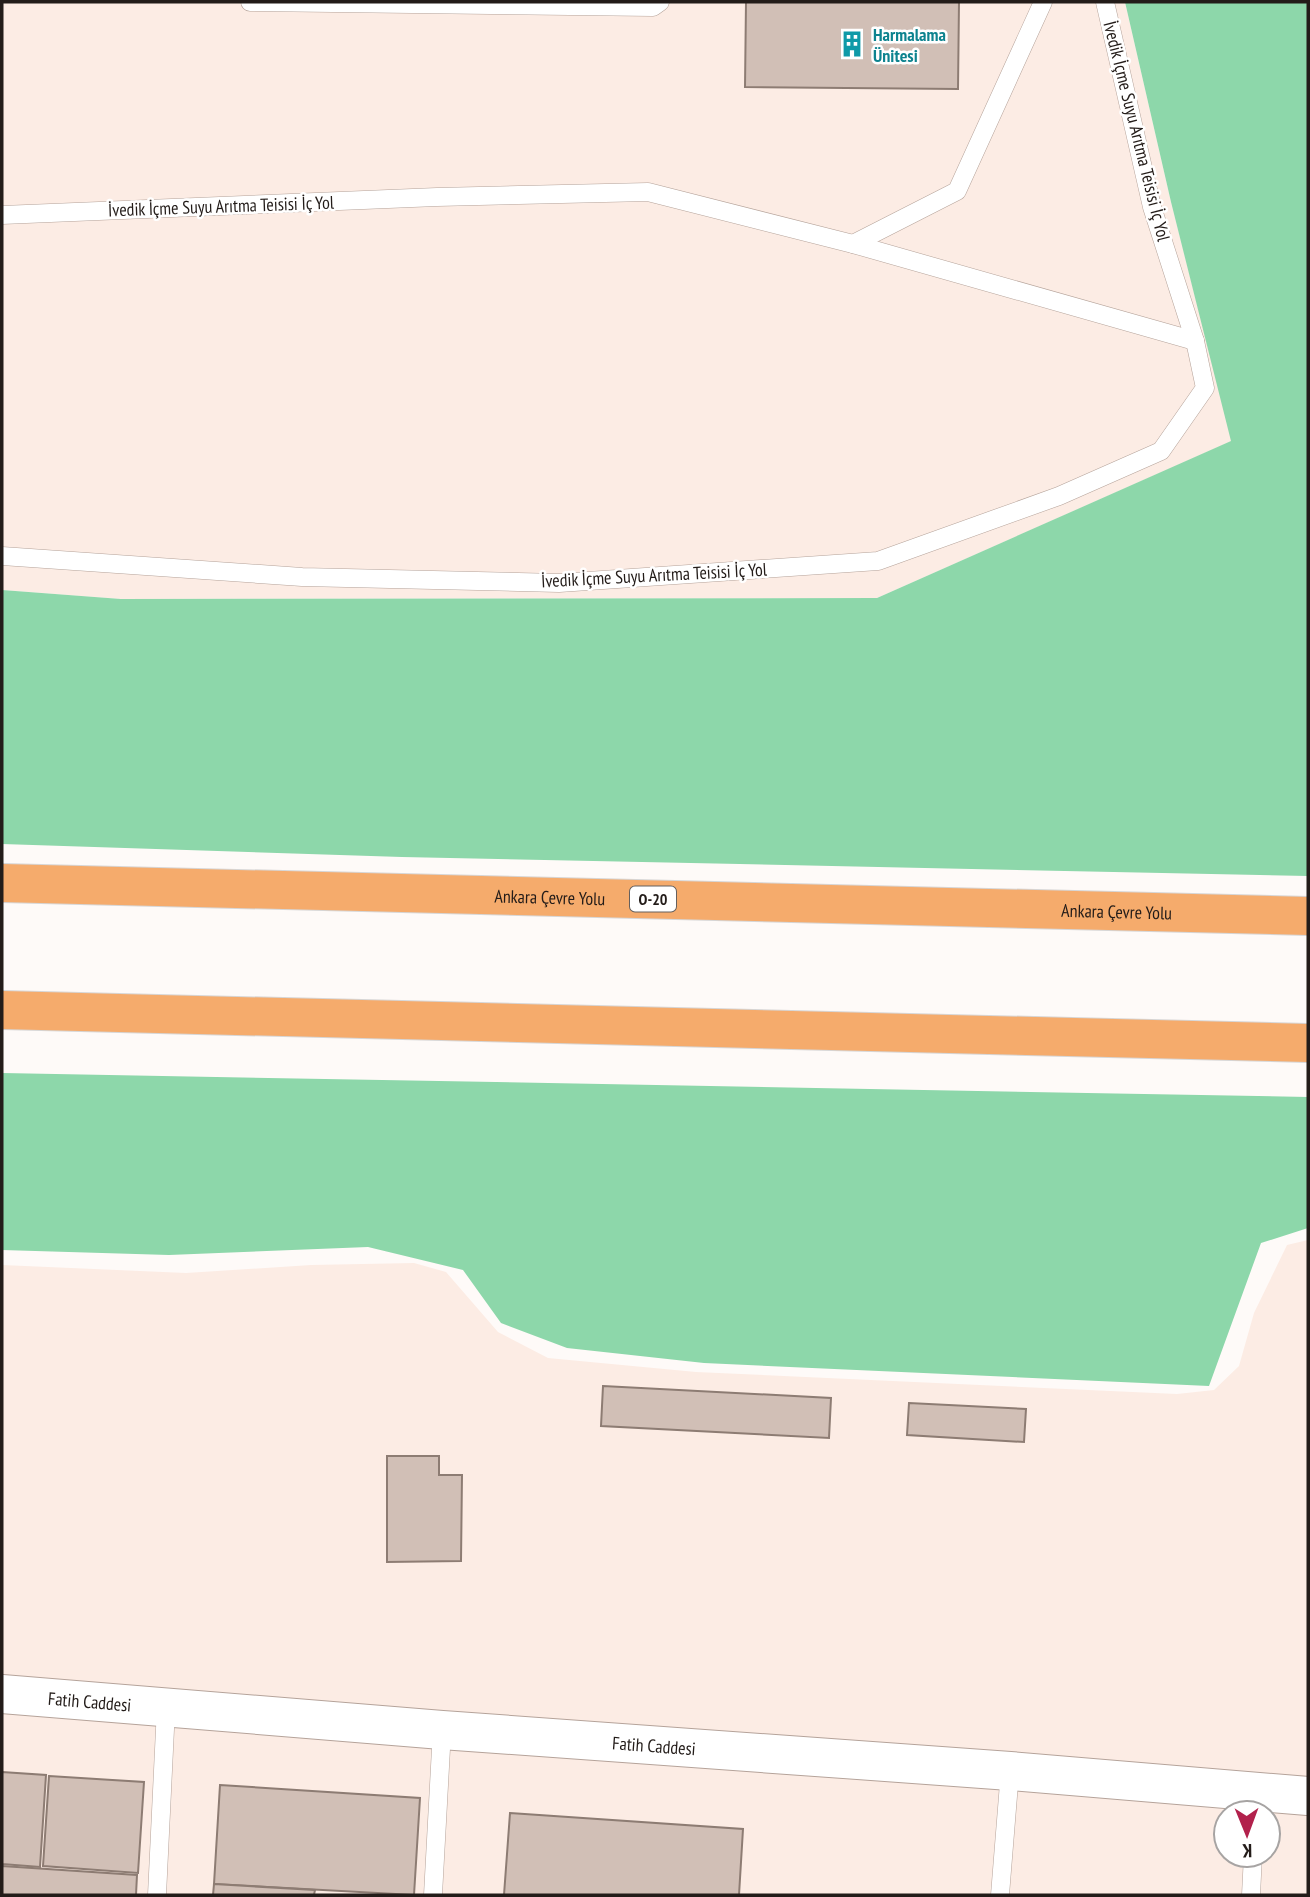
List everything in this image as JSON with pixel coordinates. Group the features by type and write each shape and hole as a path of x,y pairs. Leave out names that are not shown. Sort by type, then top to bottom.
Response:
{"highway":[{"name":"Ankara Çevre Yolu","path":"2,883 1306,916"},
{"path":"2,1010 1305,1042"}],"street":[{"name":"Fatih Caddesi","path":"2,1693 442,1730 1010,1771 1232,1799"},
{"name":"Fatih Caddesi","path":"1282,1799 1308,1796"}],"lane":[{"path":"250,2 653,7 660,2"},
{"path":"853,244 957,191 1043,2"},
{"name":"İvedik İçme Suyu Arıtma Teisisi İç Yol","path":"2,556 302,577 558,583 878,561 1059,496 1161,451 1205,388 1195,341 1152,207 1105,2"},
{"name":"İvedik İçme Suyu Arıtma Teisisi İç Yol","path":"2,215 437,197 648,192 853,244 1195,341"},
{"path":"157,1895 166,1708"},
{"path":"433,1895 442,1730"},
{"path":"1000,1895 1010,1771"},
{"path":"1251,1895 1252,1869"}],"shaded area":[{"path":"2,2 1125,2 1171,202 1232,441 877,598 121,599 2,590"},
{"path":"1308,1240 1308,1895 2,1895 2,1265 186,1273 311,1265 414,1263 446,1272 498,1332 548,1358 696,1372 1177,1394 1214,1390 1239,1366 1254,1313 1287,1245"}],"green space":[{"path":"1125,2 1308,2 1308,876 402,857 2,844 2,590 121,599 877,598 1231,441 1171,202"},
{"path":"2,1073 1308,1097 1308,1228 1261,1243 1209,1386 704,1363 567,1348 501,1323 463,1270 368,1247 169,1255 2,1250"}],"building":[{"name":"Harmalama Ünitesi","path":"746,2 959,2 958,89 745,87"},
{"path":"603,1386 831,1398 829,1438 601,1426"},
{"path":"909,1403 1026,1409 1024,1442 907,1435"},
{"path":"387,1456 439,1456 439,1475 462,1475 461,1561 387,1562"},
{"path":"2,1772 46,1775 40,1867 2,1864"},
{"path":"49,1776 144,1782 138,1873 43,1866"},
{"path":"220,1785 420,1798 414,1895 214,1884"},
{"path":"510,1813 743,1829 739,1895 504,1895"},
{"path":"2,1866 137,1875 136,1895 2,1895"},
{"path":"214,1884 315,1890 314,1895 213,1895"}],"place":[{"name":"Harmalama Ünitesi","path":"852,44"}]}
